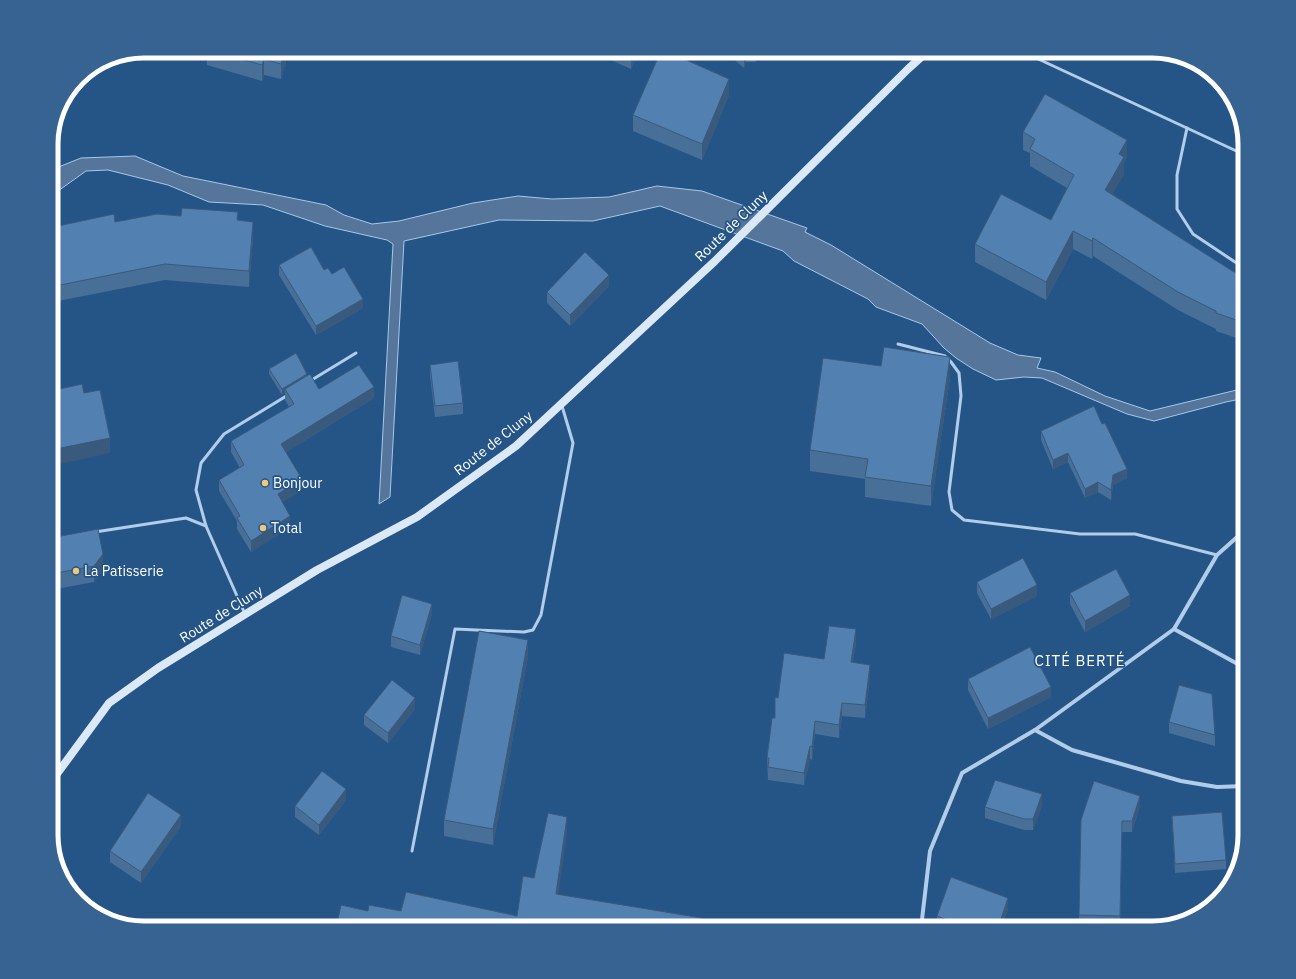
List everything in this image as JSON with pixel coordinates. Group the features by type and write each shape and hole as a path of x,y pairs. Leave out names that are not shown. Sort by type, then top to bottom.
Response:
{"main road":[{"name":"Route de Cluny","path":"58,772 109,703 158,668 318,570 417,517 516,446 714,261 920,58"}],"street":[{"path":"922,921 930,851 962,773 1035,730 1174,629 1218,555 1238,536"},
{"path":"1174,629 1238,664"},
{"path":"1035,730 1072,750 1181,781 1217,787 1238,786"}],"lane":[{"path":"1036,58 1238,153"},
{"path":"1187,128 1177,175 1177,209 1193,234 1238,263"},
{"path":"898,344 945,356 959,373 961,396 949,492 952,510 964,520 1080,534 1135,534 1218,555"},
{"path":"303,385 356,353"},
{"path":"246,614 206,526 196,490 202,463 224,434 290,394"},
{"path":"412,851 455,629 524,632 533,630 541,615 573,443 561,404"},
{"path":"89,533 186,518 206,526"}],"water":[{"path":"135,156 183,176 326,205 344,215 372,224 399,221 473,203 518,196 552,199 609,197 657,186 702,191 807,228 805,232 831,245 990,343 1018,355 1041,358 1037,368 1055,372 1105,396 1150,411 1238,390 1238,399 1154,421 1127,414 1042,378 1024,377 996,380 973,369 956,358 944,348 922,324 876,307 868,299 794,261 783,251 660,206 593,221 499,220 404,241 390,497 379,504 393,244 387,240 325,226 263,205 209,202 168,185 108,170 86,171 58,191 58,167 81,158"}],"building":[{"path":"238,58 282,58 281,64 264,59 262,65"},
{"path":"658,58 682,58 729,79 702,144 633,115"},
{"path":"1045,94 1127,140 1119,154 1124,157 1105,190 1234,272 1238,273 1238,321 1216,313 1216,311 1178,292 1093,238 1092,241 1073,231 1046,282 975,244 1001,194 1051,220 1074,175 1030,149 1035,139 1023,132"},
{"path":"182,208 238,212 237,220 253,222 249,271 165,264 58,285 58,234 60,234 58,226 114,214 115,222 157,214 181,216"},
{"path":"311,247 324,270 328,268 332,274 344,267 363,299 316,326 279,265"},
{"path":"585,252 609,275 570,315 547,292"},
{"path":"884,347 950,357 931,486 865,477 868,459 810,450 823,358 881,366"},
{"path":"296,353 307,374 282,389 269,369"},
{"path":"458,361 463,403 435,406 430,365"},
{"path":"359,365 374,387 281,444 302,479 278,494 290,516 251,541 237,518 240,516 219,480 244,465 231,441 294,404 285,389 310,374 319,389"},
{"path":"82,384 84,393 100,390 110,438 58,449 58,389"},
{"path":"1094,406 1102,424 1105,423 1127,469 1113,475 1111,490 1098,482 1085,489 1068,453 1053,460 1041,431"},
{"path":"98,529 103,554 94,566 58,573 58,537"},
{"path":"1023,558 1037,585 991,609 977,582"},
{"path":"1116,569 1130,595 1085,621 1070,593"},
{"path":"402,595 432,604 420,645 391,636"},
{"path":"829,626 856,629 851,662 870,665 865,705 842,703 839,725 815,721 812,747 810,746 804,773 768,767 769,758 767,758 772,718 775,718 775,697 778,698 784,653 824,659"},
{"path":"479,631 528,640 493,829 444,820"},
{"path":"1030,647 1051,687 988,718 968,679"},
{"path":"392,680 415,698 388,733 364,715"},
{"path":"1179,685 1212,694 1215,735 1169,722"},
{"path":"322,771 346,789 319,825 295,806"},
{"path":"995,780 1042,794 1033,819 1024,819 985,807"},
{"path":"1094,781 1140,796 1132,821 1122,821 1120,916 1079,915 1081,820"},
{"path":"148,793 181,815 141,872 110,851"},
{"path":"1222,812 1226,860 1175,864 1172,816"},
{"path":"548,813 567,817 556,894 702,918 701,921 338,921 341,905 368,911 369,905 401,911 406,892 517,916 523,876 534,878"},
{"path":"951,877 1008,898 1000,921 950,921 937,916"}],"place":[{"name":"Bonjour","path":"265,483"},
{"name":"Total","path":"263,528"},
{"name":"La Patisserie","path":"76,571"}],"district":[{"name":"CITÉ BERTÉ","path":"1080,661"}]}
